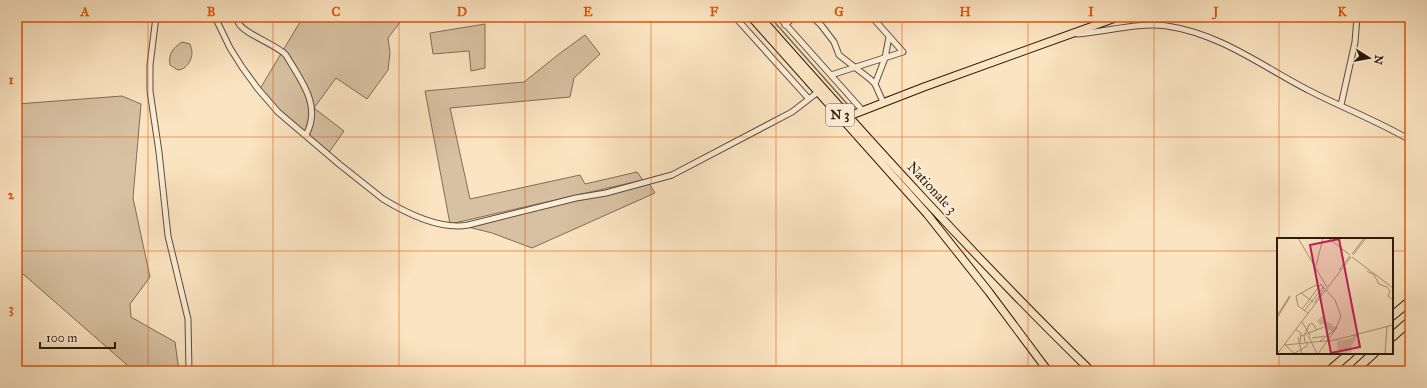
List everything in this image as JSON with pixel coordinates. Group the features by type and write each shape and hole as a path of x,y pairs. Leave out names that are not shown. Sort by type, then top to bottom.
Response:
{"highway":[{"path":"1393,315 1410,300"},
{"path":"1393,336 1410,321"},
{"path":"1329,371 1349,354"},
{"path":"1354,371 1373,354"}],"main road":[{"name":"Nationale 3","path":"751,17 818,92 846,118 983,262 1091,371"},
{"name":"Nationale 3","path":"760,17 927,214 989,292 1048,371"},
{"path":"846,118 883,102 1118,17"}],"street":[{"path":"156,17 150,65 150,91 155,120 168,236 188,318 189,371"},
{"path":"215,17 230,48 254,84 278,112 378,195 398,208 440,224 455,227 576,198 606,193 667,176 792,112 818,92"},
{"path":"238,17 238,22 243,28 281,50 286,55 309,96 312,105 313,117 306,135"},
{"path":"735,17 809,99"},
{"path":"779,17 863,110"},
{"path":"785,24 794,17"},
{"path":"812,17 821,25 834,42 839,55 875,84 883,102"},
{"path":"831,75 903,52 872,17"},
{"path":"1341,105 1356,42 1357,17"},
{"path":"1070,34 1160,26 1197,32 1218,40 1253,58 1310,91 1385,126 1410,140"},
{"path":"875,84 885,58 889,37"}],"shaded area":[{"path":"303,17 404,17 388,38 390,53 388,70 367,99 336,78 314,108 344,131 328,154 258,92"},
{"path":"485,24 485,68 471,71 469,51 433,54 430,33"},
{"path":"585,35 600,54 574,78 570,97 450,108 470,199 580,175 585,184 637,172 643,180 450,224 425,91 524,82"},
{"path":"182,42 190,44 192,56 184,68 178,70 170,65 170,58 174,49"},
{"path":"122,96 141,104 133,198 150,277 130,304 131,317 175,342 179,371 134,371 23,274 17,274 17,104"},
{"path":"648,182 655,193 532,248 492,233 464,226"}],"waterway":[{"path":"770,17 849,106"}]}
